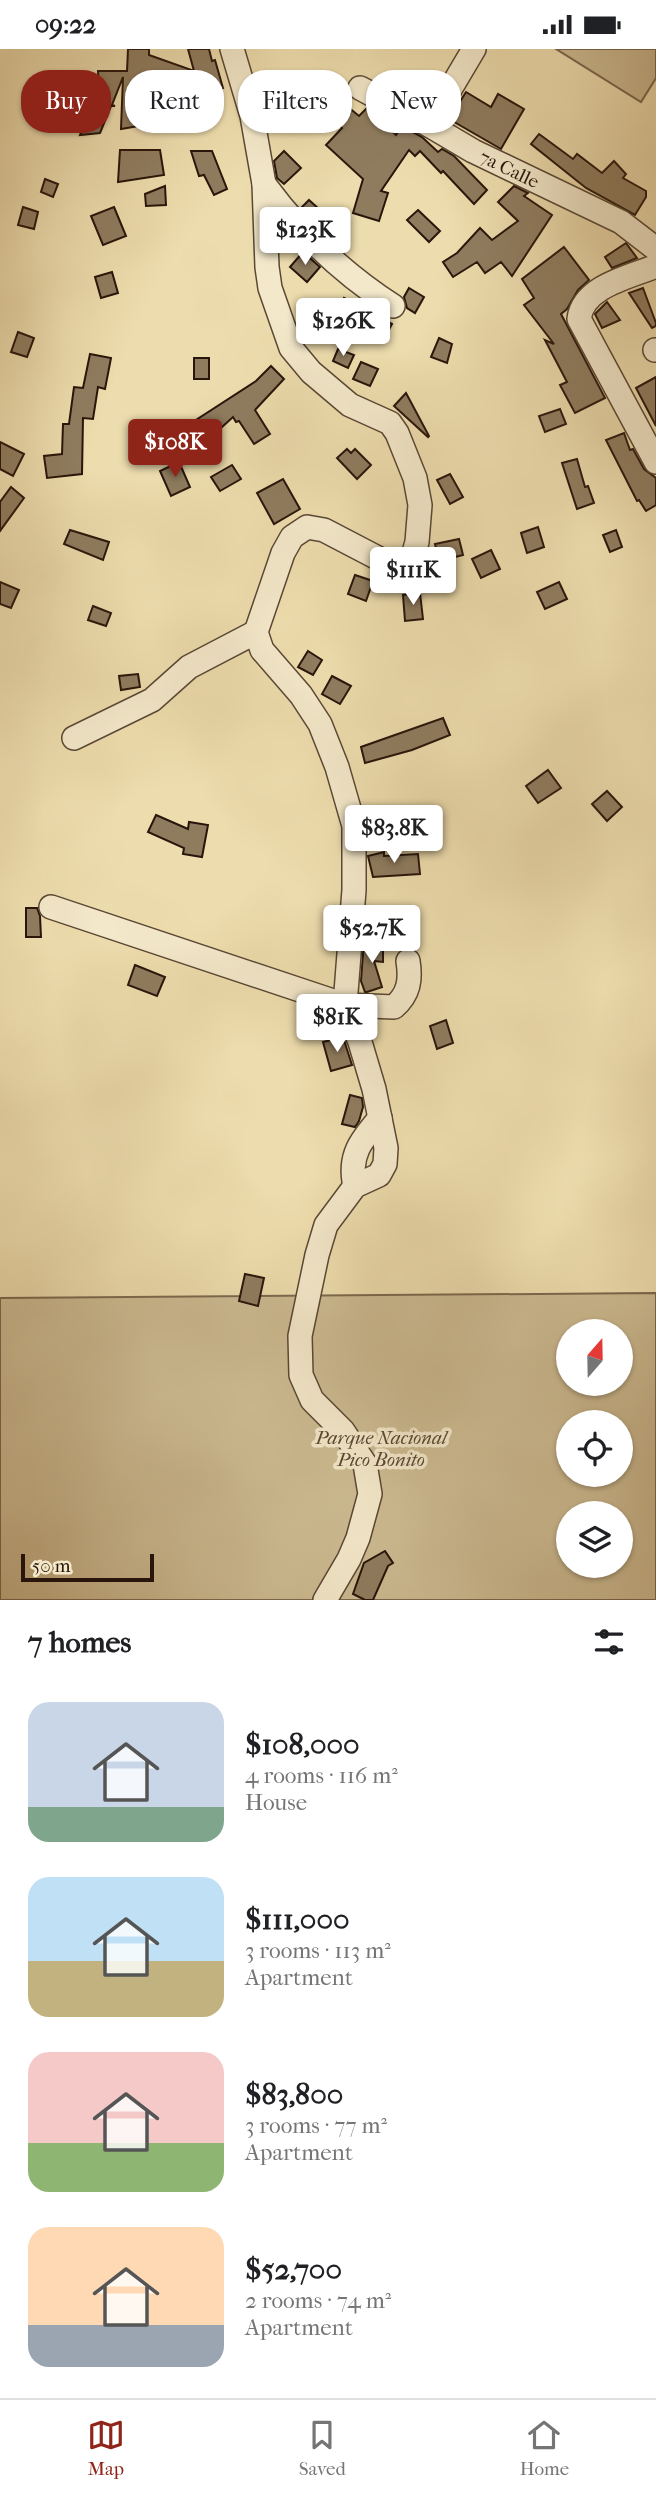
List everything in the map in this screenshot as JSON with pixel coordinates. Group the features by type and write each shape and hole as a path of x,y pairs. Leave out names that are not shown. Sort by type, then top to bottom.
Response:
{"street":[{"path":"232,49 251,116 264,184 270,288 291,348 320,381 350,405 390,423 397,433 415,478 420,505 417,541 411,563 402,567 393,566 324,530 307,527 292,537 283,554 256,632 262,650 301,695 320,724 337,767 354,826 354,890 345,1005 370,1077 386,1148 385,1164 379,1175 355,1186 326,1225 300,1336 301,1375 312,1400 344,1431 365,1464 370,1494 354,1548 325,1600"},
{"path":"461,71 474,49"},
{"name":"7a Calle","path":"360,88 366,91"},
{"name":"7a Calle","path":"443,133 473,151 621,222 656,249"},
{"path":"264,184 309,240 362,286 393,306"},
{"path":"656,266 590,295 580,309 579,319 656,462"},
{"path":"75,738 152,700 189,667 256,632"},
{"path":"51,907 345,1005 394,1007 402,1000 411,977 408,961"},
{"path":"355,1186 352,1171 356,1151 380,1118"}],"green space":[{"path":"556,49 656,49 656,78 641,102"},
{"name":"Parque Nacional Pico Bonito","path":"656,1293 656,1600 0,1600 0,1298"}],"building":[{"path":"128,49 149,49 149,55 191,70 127,70"},
{"path":"188,49 209,49 212,61 215,60 218,70 194,70"},
{"path":"111,71 125,71 125,128 121,129 123,77 112,105 115,106 111,106"},
{"path":"466,92 491,107 498,94 524,109 501,149 461,126 461,100"},
{"path":"366,109 366,133 415,133 438,152 442,149 454,156 487,190 474,204 420,151 415,156 409,150 381,191 388,193 379,221 353,213 363,179 326,145 337,133 352,133 352,110 359,116"},
{"path":"539,134 573,159 577,154 602,173 614,161 626,174 623,178 646,191 646,197 635,215 586,188 531,144"},
{"path":"120,150 160,150 164,175 118,182"},
{"path":"191,151 212,151 227,189 214,195 204,175 199,176"},
{"path":"284,151 301,168 284,184 277,178 274,161"},
{"path":"45,179 58,184 53,197 41,192"},
{"path":"165,186 166,205 146,206 145,194"},
{"path":"514,186 528,193 524,196 552,215 512,276 501,262 485,273 477,262 453,277 443,262 457,253 480,228 492,240 518,221 498,202"},
{"path":"309,200 319,209 310,218 301,208"},
{"path":"23,207 38,212 34,229 18,225"},
{"path":"114,207 126,236 103,245 91,216"},
{"path":"418,210 440,231 429,242 407,220"},
{"path":"626,243 637,258 612,268 605,257"},
{"path":"564,247 589,280 578,290 561,314 605,398 575,413 560,385 567,382 545,340 554,344 524,305 534,298 522,279"},
{"path":"303,252 320,267 307,282 290,267"},
{"path":"112,272 118,293 101,298 95,277"},
{"path":"409,288 424,297 415,313 407,308 404,297"},
{"path":"643,288 656,323 652,328 629,293"},
{"path":"344,298 392,324 384,339 359,325 358,329 335,319"},
{"path":"607,302 620,320 602,328 595,314"},
{"path":"18,332 34,338 27,357 11,352"},
{"path":"439,338 452,344 447,363 431,357"},
{"path":"338,349 354,355 348,368 333,361"},
{"path":"90,354 111,358 105,389 98,387 93,419 83,418 82,474 47,478 44,456 62,454 63,424 69,424 74,387 83,388"},
{"path":"194,358 209,358 209,379 194,379"},
{"path":"361,362 378,369 370,386 353,379"},
{"path":"271,366 284,379 255,410 270,434 254,444 239,421 236,422 233,417 211,437 196,420 256,381"},
{"path":"656,377 656,426 636,388"},
{"path":"406,393 429,436 428,437 394,406"},
{"path":"560,409 566,424 545,432 539,416"},
{"path":"624,433 630,450 633,449 644,469 656,478 656,505 646,511 639,500 637,501 606,440"},
{"path":"0,442 24,454 13,476 0,469"},
{"path":"347,449 351,453 355,449 371,465 357,479 337,458"},
{"path":"577,459 585,487 588,486 594,503 577,509 562,463"},
{"path":"179,462 190,487 171,496 160,471"},
{"path":"232,465 241,479 220,491 211,477"},
{"path":"450,474 463,497 450,504 437,480"},
{"path":"283,479 300,509 274,524 257,493"},
{"path":"11,487 24,498 0,531 0,502"},
{"path":"538,527 544,547 527,553 521,533"},
{"path":"70,530 109,542 103,560 64,544"},
{"path":"616,530 622,547 610,552 603,535"},
{"path":"459,539 463,555 439,561 435,544"},
{"path":"491,550 500,569 481,578 472,559"},
{"path":"355,575 373,581 366,601 348,594"},
{"path":"0,582 19,590 11,608 0,604"},
{"path":"559,582 567,599 545,609 537,592"},
{"path":"420,593 423,619 405,621 403,595"},
{"path":"93,606 111,613 106,626 88,620"},
{"path":"308,651 322,660 313,675 298,667"},
{"path":"138,674 140,687 121,690 119,676"},
{"path":"332,676 351,686 340,704 322,694"},
{"path":"443,718 450,735 412,750 365,763 361,747"},
{"path":"548,770 561,788 538,803 526,786"},
{"path":"607,791 622,807 607,821 592,804"},
{"path":"156,815 188,829 189,822 208,825 202,857 183,854 184,848 148,832"},
{"path":"384,852 384,856 418,854 420,874 373,877 368,856"},
{"path":"26,908 37,908 41,937 26,937"},
{"path":"364,941 383,941 383,962 374,961 382,987 367,992 361,981"},
{"path":"135,965 165,977 157,996 128,985"},
{"path":"446,1020 453,1043 437,1049 430,1026"},
{"path":"343,1037 352,1065 331,1071 323,1042"},
{"path":"350,1095 362,1098 363,1107 355,1127 342,1124"},
{"path":"245,1274 264,1278 258,1306 239,1301"},
{"path":"385,1551 393,1563 388,1566 373,1600 365,1600 353,1594 364,1563"}]}
